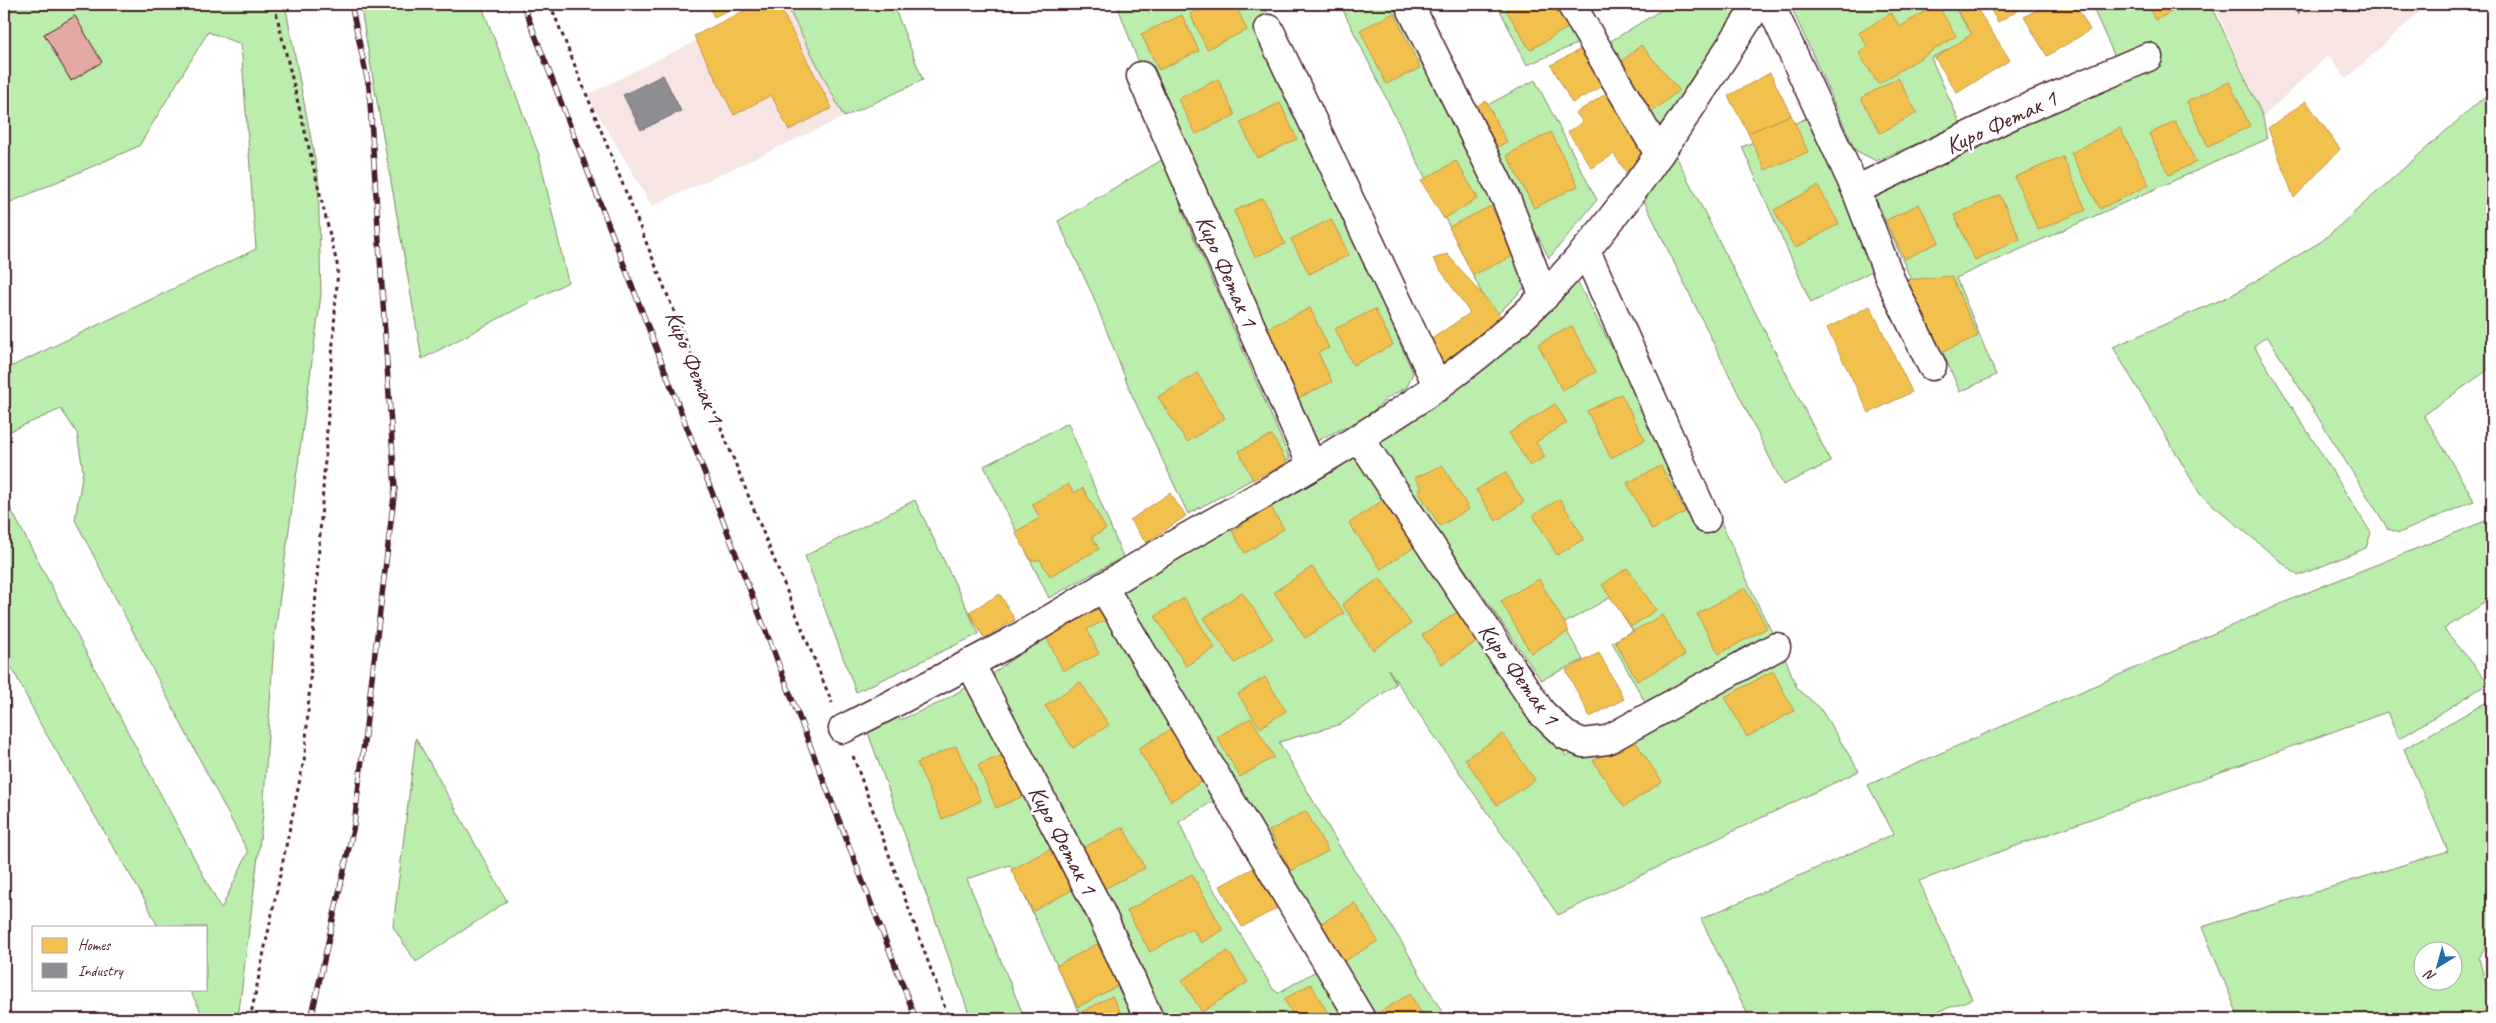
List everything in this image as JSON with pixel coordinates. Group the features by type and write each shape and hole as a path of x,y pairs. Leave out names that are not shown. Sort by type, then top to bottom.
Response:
{"street":[{"path":"1409,4 1507,201 1544,297"},
{"path":"1571,4 1659,154"},
{"path":"843,729 970,663 1360,439 1438,387 1509,331 1544,297 1586,251 1659,154 1758,4"},
{"path":"1770,4 1856,190 1891,281 1932,366"},
{"path":"1269,29 1438,387"},
{"name":"Киро Фетак 1","path":"1856,190 2018,112 2148,57"},
{"name":"Киро Фетак 1","path":"1142,76 1312,466"},
{"path":"1586,251 1706,519"},
{"name":"Киро Фетак 1","path":"1360,439 1541,712 1565,735 1583,743 1607,740 1776,647"},
{"path":"1103,587 1361,1019"},
{"name":"Киро Фетак 1","path":"970,663 1100,911 1149,1019"}],"path":[{"path":"250,1019 305,755 338,268 274,4"},
{"name":"Киро Фетак 1","path":"550,4 843,729 950,1019"}],"shaded area":[{"path":"770,4 786,4 844,117 652,206 587,95"},
{"path":"2214,4 2428,4 2346,79 2328,55 2263,117"}],"green space":[{"path":"4,4 285,4 318,175 321,295 274,640 263,815 239,1011 234,1019 205,1019 190,990 208,990 208,926 158,926 145,900 42,727 4,652 5,498 221,909 248,852 75,520 83,471 77,433 61,409 4,434 4,370 256,249 241,44 208,32 139,146 4,205"},
{"path":"360,4 481,4 539,155 568,282 422,359"},
{"path":"786,4 893,4 923,80 844,117"},
{"path":"1117,4 1263,4 1360,251 1413,373 1407,387 1389,397 1366,417 1315,442 1191,158 1154,66 1142,72"},
{"path":"1340,4 1404,4 1532,280 1494,318"},
{"path":"1497,4 1566,4 1584,41 1527,65"},
{"path":"1671,4 1741,4 1660,126 1642,108 1603,46"},
{"path":"1790,4 1952,4 1974,37 1931,58 1961,125 1876,161 1855,150"},
{"path":"2091,4 2211,4 2263,117 2267,139 1956,278 1996,375 1960,392 1875,197 1878,188 2120,68"},
{"path":"1535,80 1597,200 1549,258 1474,112"},
{"path":"2492,90 2492,367 2424,415 2474,501 2399,533 2388,529 2267,336 2254,346 2371,533 2366,548 2298,576 2200,494 2113,347 2232,295 2322,241"},
{"path":"1820,112 1881,266 1811,303 1742,147"},
{"path":"1674,152 1831,462 1783,485 1644,201"},
{"path":"1172,154 1195,203 1182,210 1290,459 1188,514 1131,393 1093,296 1058,221"},
{"path":"1576,279 1656,432 1718,515 1761,611 1784,655 1797,688 1820,708 1859,771 1558,915 1388,669 1396,684 1341,724 1279,742 1344,854 1401,941 1446,1019 1371,1019 1117,591 1360,445 1566,756 1720,683 1701,673 1645,702 1612,642 1633,631 1611,597 1563,624 1583,660 1541,680 1374,437"},
{"path":"1068,423 1123,557 1049,598 984,466"},
{"path":"915,500 979,634 856,692 805,556"},
{"path":"2485,521 2492,532 2492,598 2444,629 2489,683 2399,739 2387,712 1919,881 1972,999 1919,1019 1750,1019 1701,919 1894,834 1868,785 2313,590"},
{"path":"1098,601 1223,795 1179,822 1195,858 1273,989 1278,993 1321,968 1353,1019 1156,1019 1072,832 992,674 1061,622"},
{"path":"978,681 1137,1019 1082,1019 1010,865 967,879 1025,1019 971,1019 862,716 892,704 900,720 937,704"},
{"path":"2492,699 2492,937 2479,958 2492,1009 2463,1019 2228,1019 2238,1015 2202,927 2448,851 2404,749"},
{"path":"416,738 507,901 416,962 393,927"}],"building: Homes":[{"path":"708,4 741,4 714,17"},
{"path":"757,4 778,4 832,108 789,130 771,95 734,115 694,36"},
{"path":"1211,4 1235,4 1247,30 1207,49 1190,14"},
{"path":"1517,4 1556,4 1569,27 1530,50 1506,10"},
{"path":"1682,4 1696,4 1685,10"},
{"path":"1937,4 1956,36 1878,84 1859,53 1868,47 1859,33 1891,13 1900,27"},
{"path":"1974,4 2010,60 1957,93 1935,58 1972,34 1958,12"},
{"path":"1987,4 2029,4 1998,22"},
{"path":"2047,4 2075,4 2090,30 2047,56 2024,17"},
{"path":"2147,4 2188,4 2155,20"},
{"path":"1394,13 1420,68 1386,84 1360,30"},
{"path":"1182,15 1199,51 1159,70 1141,34"},
{"path":"1641,45 1679,90 1652,112 1615,67"},
{"path":"1583,48 1603,86 1572,103 1551,65"},
{"path":"1770,73 1791,115 1748,133 1728,96"},
{"path":"1898,78 1917,113 1880,133 1861,98"},
{"path":"1218,79 1235,115 1196,134 1178,99"},
{"path":"2229,82 2250,126 2208,146 2187,102"},
{"path":"1607,93 1650,156 1626,172 1614,154 1592,168 1568,132 1583,122 1576,113"},
{"path":"1486,101 1507,142 1495,148 1474,107"},
{"path":"2306,101 2340,149 2294,198 2268,128"},
{"path":"1280,103 1297,139 1257,158 1240,122"},
{"path":"1791,115 1808,152 1765,170 1748,133"},
{"path":"2175,121 2196,162 2169,175 2149,134"},
{"path":"2120,128 2149,185 2100,209 2071,153"},
{"path":"1551,132 1578,186 1534,208 1507,155"},
{"path":"2063,157 2086,210 2038,230 2015,177"},
{"path":"1456,161 1478,198 1444,219 1421,181"},
{"path":"1818,186 1839,224 1795,248 1774,210"},
{"path":"2000,195 2020,239 1975,260 1954,215"},
{"path":"1263,198 1285,244 1255,257 1234,211"},
{"path":"1919,204 1939,242 1905,259 1885,221"},
{"path":"1491,206 1515,255 1473,275 1449,227"},
{"path":"1331,219 1349,255 1309,274 1291,239"},
{"path":"1447,254 1505,321 1435,367 1430,340 1470,313 1433,259"},
{"path":"1951,276 1978,336 1938,354 1906,280"},
{"path":"1870,306 1912,392 1869,413 1827,328"},
{"path":"1310,308 1329,348 1318,352 1332,382 1296,399 1264,330"},
{"path":"1375,309 1393,345 1353,365 1335,329"},
{"path":"1572,326 1596,372 1562,390 1538,344"},
{"path":"1197,373 1225,418 1187,442 1158,397"},
{"path":"1621,394 1645,440 1611,458 1587,411"},
{"path":"1555,404 1567,423 1536,442 1545,457 1530,466 1509,433"},
{"path":"1272,435 1287,463 1253,480 1239,451"},
{"path":"1442,465 1469,509 1440,526 1418,491 1422,488 1415,478"},
{"path":"1661,466 1685,512 1652,530 1627,483"},
{"path":"1505,472 1524,502 1496,521 1476,490"},
{"path":"1068,484 1074,493 1083,488 1106,529 1092,537 1099,549 1050,576 1040,560 1031,560 1015,532 1040,518 1032,504"},
{"path":"1170,493 1186,516 1146,543 1130,520"},
{"path":"1388,497 1419,544 1381,569 1349,523"},
{"path":"1560,499 1584,539 1557,555 1533,515"},
{"path":"1271,507 1284,529 1245,553 1232,531"},
{"path":"1312,567 1344,613 1305,638 1274,592"},
{"path":"1627,568 1656,610 1631,627 1602,585"},
{"path":"1380,578 1411,624 1373,650 1342,604"},
{"path":"1539,579 1569,631 1531,653 1501,601"},
{"path":"1745,588 1767,628 1719,654 1697,614"},
{"path":"1242,592 1273,638 1235,663 1204,618"},
{"path":"1000,594 1015,620 984,638 969,612"},
{"path":"1184,598 1215,648 1186,666 1155,616"},
{"path":"1098,605 1106,620 1087,629 1099,654 1063,671 1044,632"},
{"path":"1459,611 1479,640 1442,664 1422,635"},
{"path":"1663,615 1685,655 1637,681 1615,641"},
{"path":"1599,653 1624,699 1590,717 1566,670"},
{"path":"1773,671 1794,711 1747,737 1725,697"},
{"path":"1265,677 1286,711 1260,728 1238,694"},
{"path":"1080,682 1109,725 1073,748 1045,706"},
{"path":"1251,718 1274,757 1240,777 1217,737"},
{"path":"1176,726 1209,777 1171,801 1138,749"},
{"path":"1503,734 1535,780 1497,805 1465,759"},
{"path":"1631,735 1662,782 1624,807 1593,761"},
{"path":"956,746 981,801 942,819 917,763"},
{"path":"1008,753 1026,795 996,808 978,765"},
{"path":"1306,811 1328,851 1291,871 1269,831"},
{"path":"1123,827 1145,868 1104,889 1083,848"},
{"path":"1052,848 1074,889 1033,911 1011,870"},
{"path":"1261,864 1283,905 1242,927 1220,886"},
{"path":"1192,874 1223,930 1201,943 1192,928 1150,952 1127,911"},
{"path":"1355,903 1378,941 1343,962 1320,924"},
{"path":"1097,944 1119,985 1078,1007 1056,966"},
{"path":"1228,951 1248,982 1202,1012 1182,980"},
{"path":"1311,984 1331,1019 1295,1019 1284,999"},
{"path":"1410,994 1425,1019 1378,1019 1375,1015"},
{"path":"1112,996 1124,1019 1071,1018"}],"building: Industry":[{"path":"2286,4 2307,4 2298,14"},
{"path":"663,75 681,111 641,130 623,95"}],"building: Other":[{"path":"75,16 102,62 71,81 44,34"}],"railway":[{"path":"311,1019 354,825 395,488 369,87 351,4"},
{"path":"523,4 916,1019"}]}
